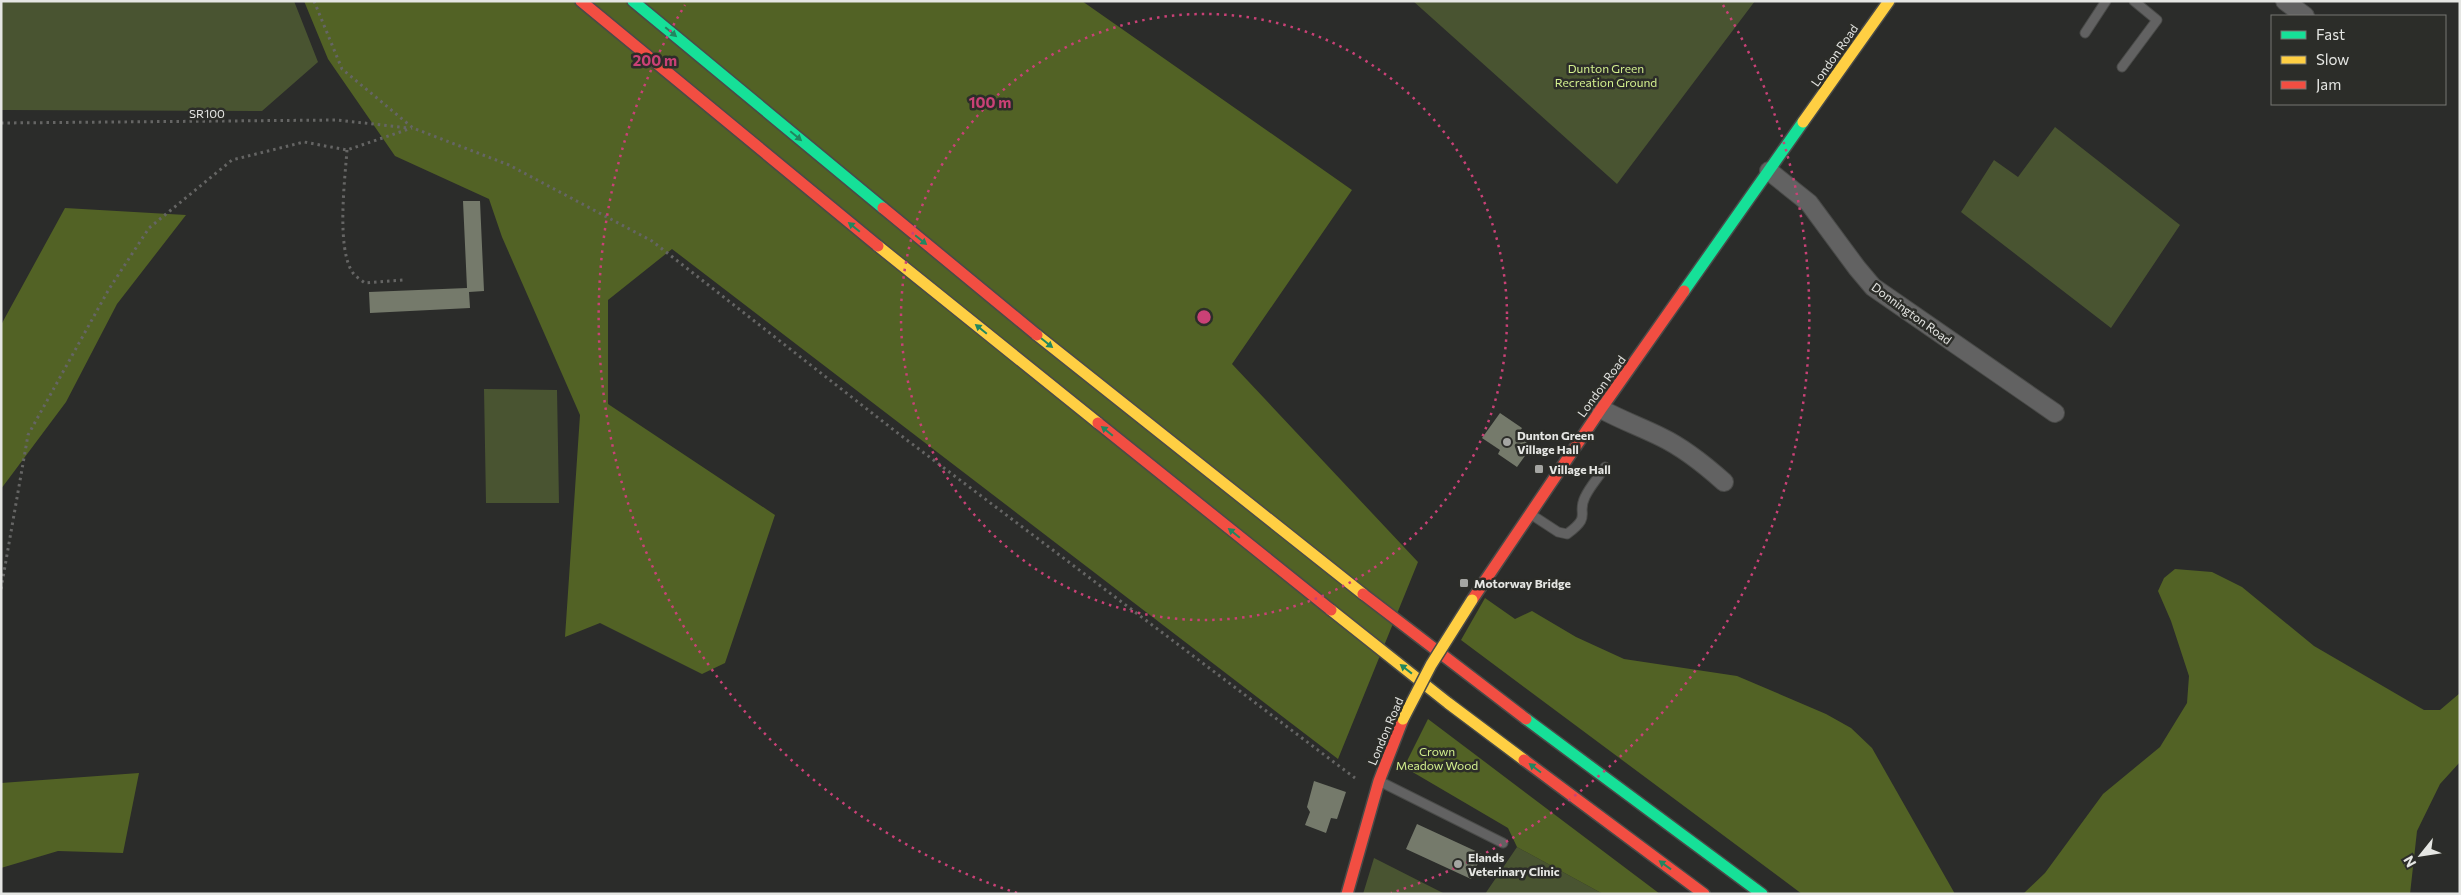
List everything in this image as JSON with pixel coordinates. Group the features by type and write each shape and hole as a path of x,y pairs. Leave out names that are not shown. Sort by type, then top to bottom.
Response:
{"main road":[{"path":"581,1 852,225 1448,703 1704,894"},
{"path":"633,1 1012,315 1233,492 1461,670 1762,894"},
{"name":"London Road","path":"1347,894 1379,781 1403,719 1431,665 1472,600 1601,409 1889,1"}],"street":[{"path":"2285,1 2304,15"},
{"name":"Donnington Road","path":"1769,171 1809,203 1873,287 2055,413"},
{"path":"1601,409 1624,422 1662,437 1701,462 1724,482"}],"lane":[{"path":"2085,33 2106,1"},
{"path":"2122,67 2157,20 2134,1"},
{"path":"1530,513 1558,532 1567,534 1578,526 1584,516 1584,499 1605,467"},
{"path":"1379,781 1503,842"}],"path":[{"path":"314,1 342,69 413,128 509,165 652,242 894,431 1375,794"},
{"name":"SR100","path":"1,123 337,120 413,128"},
{"path":"1,589 28,435 109,290 149,228 232,160 304,142 347,150 413,128"},
{"path":"347,150 343,220 345,249 353,273 365,283 404,280"}],"green space":[{"path":"1,1 294,1 318,62 262,111 1,110"},
{"path":"304,1 1082,1 1352,190 1232,364 1418,562 1338,759 672,249 608,300 608,404 775,515 725,663 702,674 600,623 565,637 580,415 502,237 489,199 395,156 328,59"},
{"name":"Dunton Green Recreation Ground","path":"1413,1 1755,1 1617,184"},
{"path":"2055,127 2180,225 2111,328 1961,212 1994,160 2018,177"},
{"path":"65,208 186,215 117,304 66,402 1,489 1,325"},
{"path":"484,389 557,390 559,503 486,503"},
{"path":"2175,569 2212,572 2242,587 2314,646 2424,710 2440,710 2460,693 2460,762 2440,784 2417,831 2410,894 2023,894 2045,873 2103,794 2160,747 2187,703 2189,676 2171,621 2158,591 2164,578"},
{"path":"1485,598 1515,619 1532,611 1576,637 1624,659 1737,676 1826,714 1851,728 1872,748 1955,894 1802,894 1461,640"},
{"name":"Crown Meadow Wood","path":"1428,719 1660,894 1603,894 1517,847 1508,828 1404,767"},
{"path":"139,773 123,853 58,851 1,868 1,783"},
{"path":"1517,847 1603,894 1485,894"},
{"path":"1374,858 1445,894 1363,894"}],"building":[{"path":"463,201 480,201 484,291 469,292 470,308 370,313 369,292 467,288"},
{"name":"Dunton Green Village Hall","path":"1500,413 1522,428 1517,436 1532,446 1517,467 1498,454 1500,450 1482,438"},
{"path":"1314,781 1346,792 1337,819 1331,818 1326,833 1305,825 1310,812 1307,807"},
{"name":"Elands Veterinary Clinic","path":"1417,824 1482,854 1471,879 1406,849"}],"traffic: fast":[{"path":"633,1 883,208"},
{"path":"1684,291 1803,122"},
{"path":"1526,719 1762,894"}],"traffic: slow":[{"path":"1803,122 1889,1"},
{"path":"878,246 1098,423"},
{"path":"1037,335 1363,594"},
{"path":"1403,719 1431,665 1472,600"},
{"path":"1331,610 1448,703 1524,760"}],"traffic: jam":[{"path":"581,1 878,246"},
{"path":"883,208 1037,335"},
{"path":"1472,600 1601,409 1684,291"},
{"path":"1098,423 1331,610"},
{"path":"1363,594 1526,719"},
{"path":"1347,894 1379,781 1403,719"},
{"path":"1524,760 1704,894"}],"place":[{"name":"Dunton Green Village Hall","path":"1507,442"},
{"name":"Village Hall","path":"1539,469"},
{"name":"Motorway Bridge","path":"1464,583"},
{"name":"Elands Veterinary Clinic","path":"1458,864"}]}
